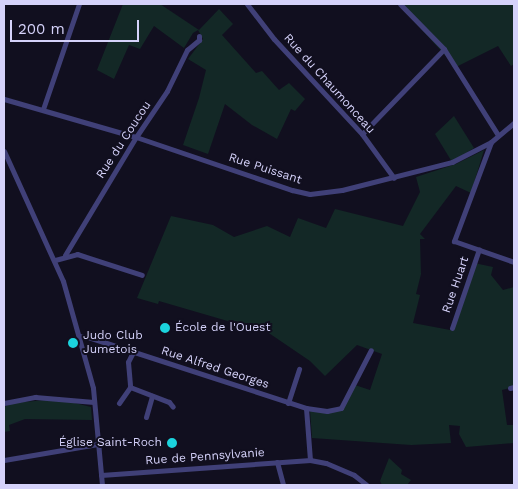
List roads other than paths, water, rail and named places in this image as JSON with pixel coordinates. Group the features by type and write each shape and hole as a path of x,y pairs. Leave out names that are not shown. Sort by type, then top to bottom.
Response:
{"street":[{"path":"43,109 79,4"},
{"name":"Rue du Chaumonceau","path":"247,4 274,39 362,134 394,178"},
{"path":"400,4 444,49 498,134"},
{"name":"Rue du Coucou","path":"65,256 136,137 167,91 187,50 199,40 200,36"},
{"path":"362,134 444,49"},
{"name":"Rue Puissant","path":"4,99 136,137 292,190 310,194 322,194 394,178 452,162 491,142 498,134 514,123"},
{"path":"491,142 454,241 514,262"},
{"path":"4,152 55,260 79,336 92,383 102,485"},
{"name":"Rue Huart","path":"452,328 478,249"},
{"path":"55,260 77,254 142,276"},
{"name":"Rue Alfred Georges","path":"79,336 288,403 327,411 341,408 349,396 371,350"},
{"path":"119,403 130,387 128,362 133,352"},
{"path":"288,403 299,369"},
{"path":"130,387 169,402 173,408"},
{"path":"146,418 152,396"},
{"path":"4,403 35,397 94,402"},
{"path":"306,408 310,460 326,463 354,474 367,485"},
{"path":"4,460 98,444"},
{"name":"Rue de Pennsylvanie","path":"101,475 310,460"},
{"path":"277,462 282,485"}],"place":[{"name":"École de l'Ouest","path":"165,328"},
{"name":"Judo Club Jumetois","path":"73,343"},
{"name":"Église Saint-Roch","path":"172,443"}]}
